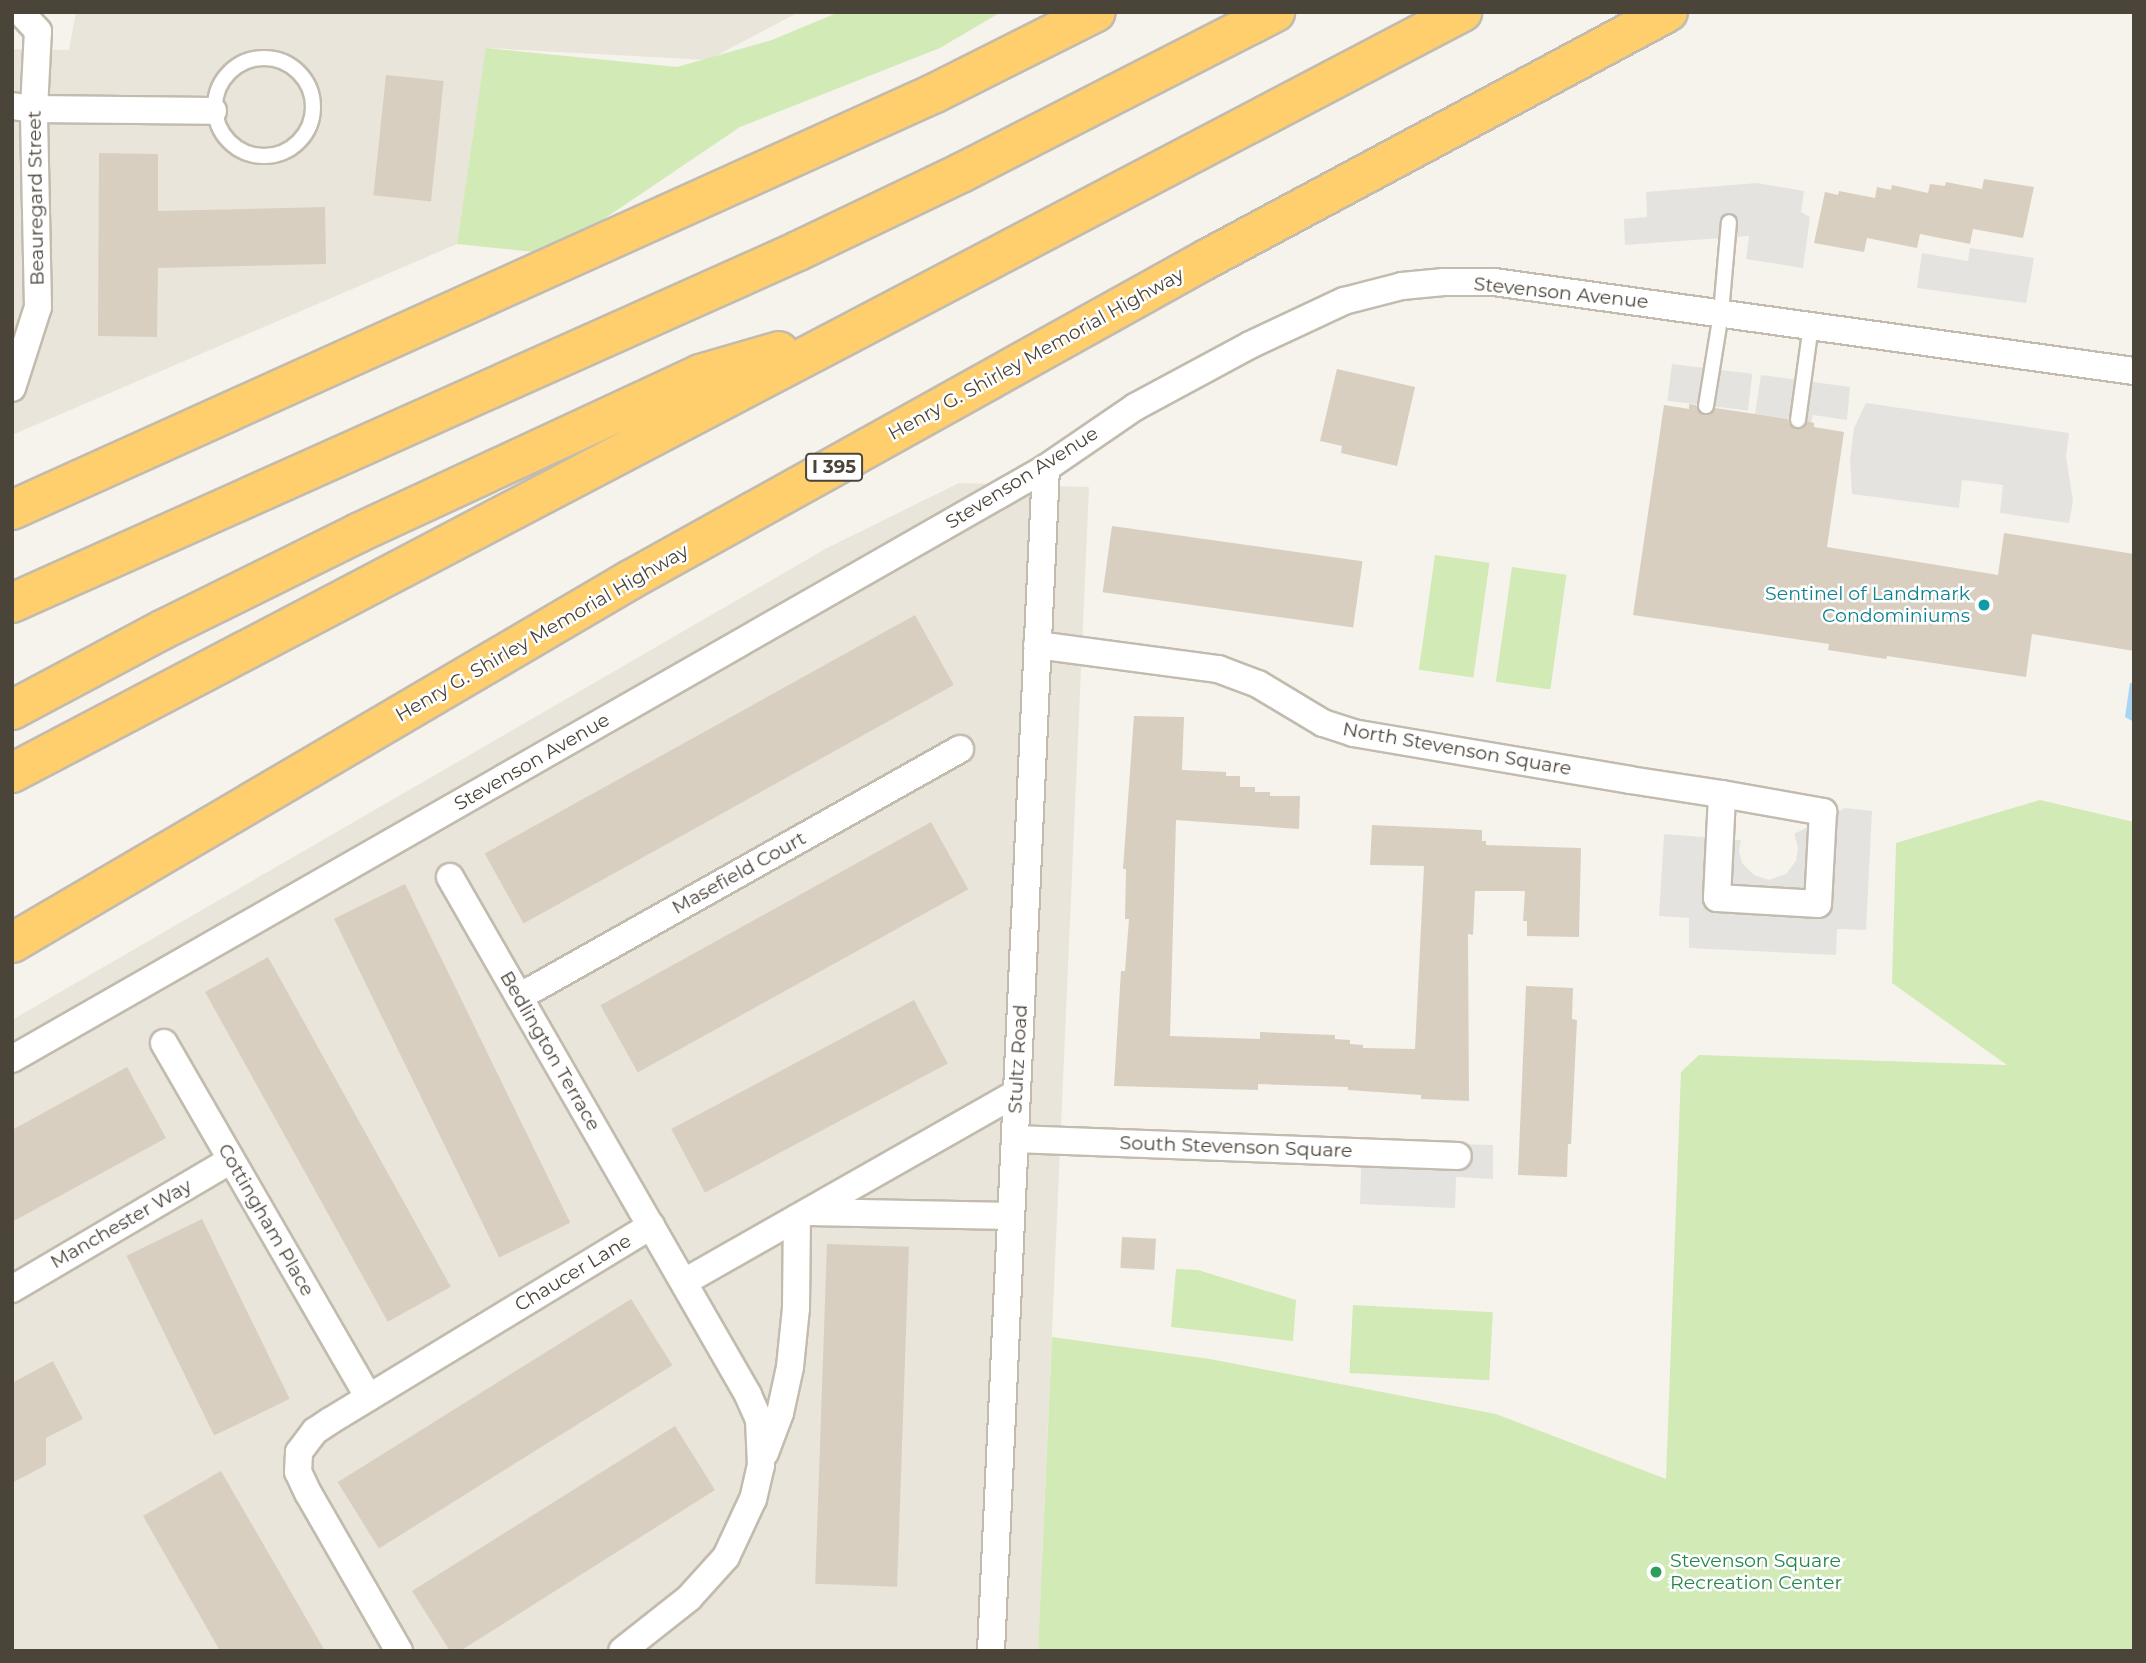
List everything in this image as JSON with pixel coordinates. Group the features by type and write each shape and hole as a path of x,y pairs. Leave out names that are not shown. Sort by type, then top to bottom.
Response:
{"highway":[{"path":"12,510 933,94 1096,12"},
{"path":"12,603 798,251 961,173 1275,12"},
{"path":"12,774 1462,12"},
{"name":"Henry G. Shirley Memorial Highway","path":"12,943 630,580 1205,260 1668,12"},
{"path":"12,710 162,630 358,533 700,374 859,328"}],"street":[{"name":"Beauregard Street","path":"12,388 38,307 23,107 38,32 20,12"},
{"path":"23,107 214,111"},
{"name":"Stevenson Avenue","path":"12,1059 1046,468 1135,407 1250,345 1343,301 1402,286 1444,282 1494,282 2134,371"},
{"name":"Stultz Road","path":"991,1651 1046,468"},
{"name":"North Stevenson Square","path":"1038,645 1218,668 1258,684 1323,723 1353,733 1722,794 1823,812 1818,904 1717,898 1722,794"},
{"name":"Masefield Court","path":"519,997 960,749"},
{"name":"Bedlington Terrace","path":"450,877 651,1226"},
{"name":"Cottingham Place","path":"164,1043 368,1397"},
{"path":"684,1282 1017,1093"},
{"name":"South Stevenson Square","path":"1015,1139 1458,1156"},
{"name":"Manchester Way","path":"12,1289 231,1160"},
{"path":"802,1215 1011,1216"},
{"path":"622,1651 689,1598 726,1557 753,1499 761,1465 780,1413 790,1367 802,1215"},
{"name":"Chaucer Lane","path":"399,1651 308,1493 298,1472 299,1452 315,1431 651,1226 759,1419 761,1465"}],"lane":[{"path":"252,57 286,61 294,69 310,86 313,121 293,149 259,157 228,142 214,111 223,77 252,57"},
{"path":"1706,406 1721,313 1729,222"},
{"path":"1798,420 1811,325"}],"shaded area":[{"path":"76,12 799,12 708,60 487,48 457,244 12,435 12,49 69,50"},
{"path":"1757,183 1804,191 1801,212 1810,217 1803,268 1746,259 1749,236 1625,245 1624,219 1647,217 1646,192"},
{"path":"1970,248 2034,258 2026,303 1917,288 1922,253 1968,261"},
{"path":"1672,364 1752,374 1748,411 1667,401"},
{"path":"1761,375 1850,387 1847,420 1813,415 1811,422 1755,414"},
{"path":"1866,403 2069,433 2066,456 2073,501 2069,523 2000,513 2003,485 1962,480 1959,508 1852,494 1850,461 1854,428"},
{"path":"959,483 1089,487 1038,1651 12,1651 12,1020 827,548"},
{"path":"1845,808 1872,811 1866,930 1837,929 1836,955 1689,948 1689,918 1659,916 1664,834 1741,840 1739,851 1742,863 1754,875 1769,880 1786,874 1796,861 1798,847 1794,834"},
{"path":"1362,1142 1493,1145 1493,1179 1456,1177 1455,1208 1360,1204"}],"green space":[{"path":"839,12 1001,12 940,48 740,127 552,254 457,244 486,48 677,67 772,40"},
{"path":"1435,555 1489,563 1473,678 1419,670"},
{"path":"1512,567 1566,575 1550,690 1496,682"},
{"path":"2040,800 2134,822 2134,1651 1038,1651 1052,1337 1210,1359 1496,1414 1666,1479 1681,1072 1699,1055 2007,1065 1892,983 1896,843"},
{"path":"1176,1269 1198,1270 1296,1300 1293,1341 1171,1327"},
{"path":"1353,1305 1493,1312 1489,1380 1349,1373"}],"water":[{"path":"2130,683 2134,683 2134,722 2125,717"}],"building":[{"path":"386,75 444,81 431,201 373,195"},
{"path":"99,153 158,154 158,211 325,207 326,264 158,268 157,337 98,336"},
{"path":"1984,179 2034,187 2023,238 1973,229 1970,244 1920,234 1917,248 1867,238 1864,252 1814,243 1825,192 1838,195 1839,191 1875,198 1877,187 1891,190 1892,185 1928,193 1930,184 1945,186 1946,182 1982,189"},
{"path":"1337,369 1415,387 1397,466 1341,453 1342,446 1320,441"},
{"path":"1689,404 1696,405 1704,415 1710,415 1715,408 1788,419 1789,424 1796,429 1802,429 1807,421 1814,423 1814,427 1844,432 1827,547 1998,575 2004,533 2134,554 2134,651 2032,634 2026,677 1828,650 1829,644 1633,615 1664,405 1689,409"},
{"path":"1112,526 1363,561 1353,628 1103,592"},
{"path":"915,615 954,685 523,923 485,854"},
{"path":"1134,716 1184,717 1182,770 1226,772 1226,776 1240,776 1240,787 1255,787 1255,792 1270,792 1270,796 1300,796 1299,829 1176,820 1170,1036 1260,1039 1260,1032 1335,1035 1335,1039 1350,1040 1350,1044 1363,1045 1363,1048 1415,1049 1424,866 1370,865 1372,825 1482,830 1482,841 1486,841 1486,845 1581,848 1579,937 1527,936 1527,921 1523,921 1525,891 1475,891 1473,935 1468,934 1469,1101 1421,1099 1421,1095 1348,1090 1348,1087 1258,1084 1258,1090 1114,1086 1121,971 1125,971 1129,919 1125,919 1126,869 1123,869"},
{"path":"931,822 968,889 638,1073 600,1005"},
{"path":"405,884 570,1223 499,1257 334,919"},
{"path":"268,957 451,1287 388,1322 205,992"},
{"path":"1526,986 1573,988 1572,1019 1577,1020 1567,1177 1518,1175"},
{"path":"914,1000 948,1064 705,1193 671,1129"},
{"path":"127,1067 166,1138 12,1222 12,1130"},
{"path":"202,1219 290,1399 214,1436 127,1256"},
{"path":"1122,1237 1156,1239 1154,1270 1120,1268"},
{"path":"827,1244 909,1247 897,1587 815,1584"},
{"path":"631,1299 672,1365 379,1548 338,1482"},
{"path":"53,1361 83,1419 46,1438 46,1465 12,1483 12,1383"},
{"path":"675,1426 715,1490 460,1651 450,1651 412,1591"},
{"path":"221,1471 325,1651 220,1651 143,1516"}],"place":[{"name":"Sentinel of Landmark Condominiums","path":"1984,605"},
{"name":"Stevenson Square Recreation Center","path":"1656,1572"}]}
